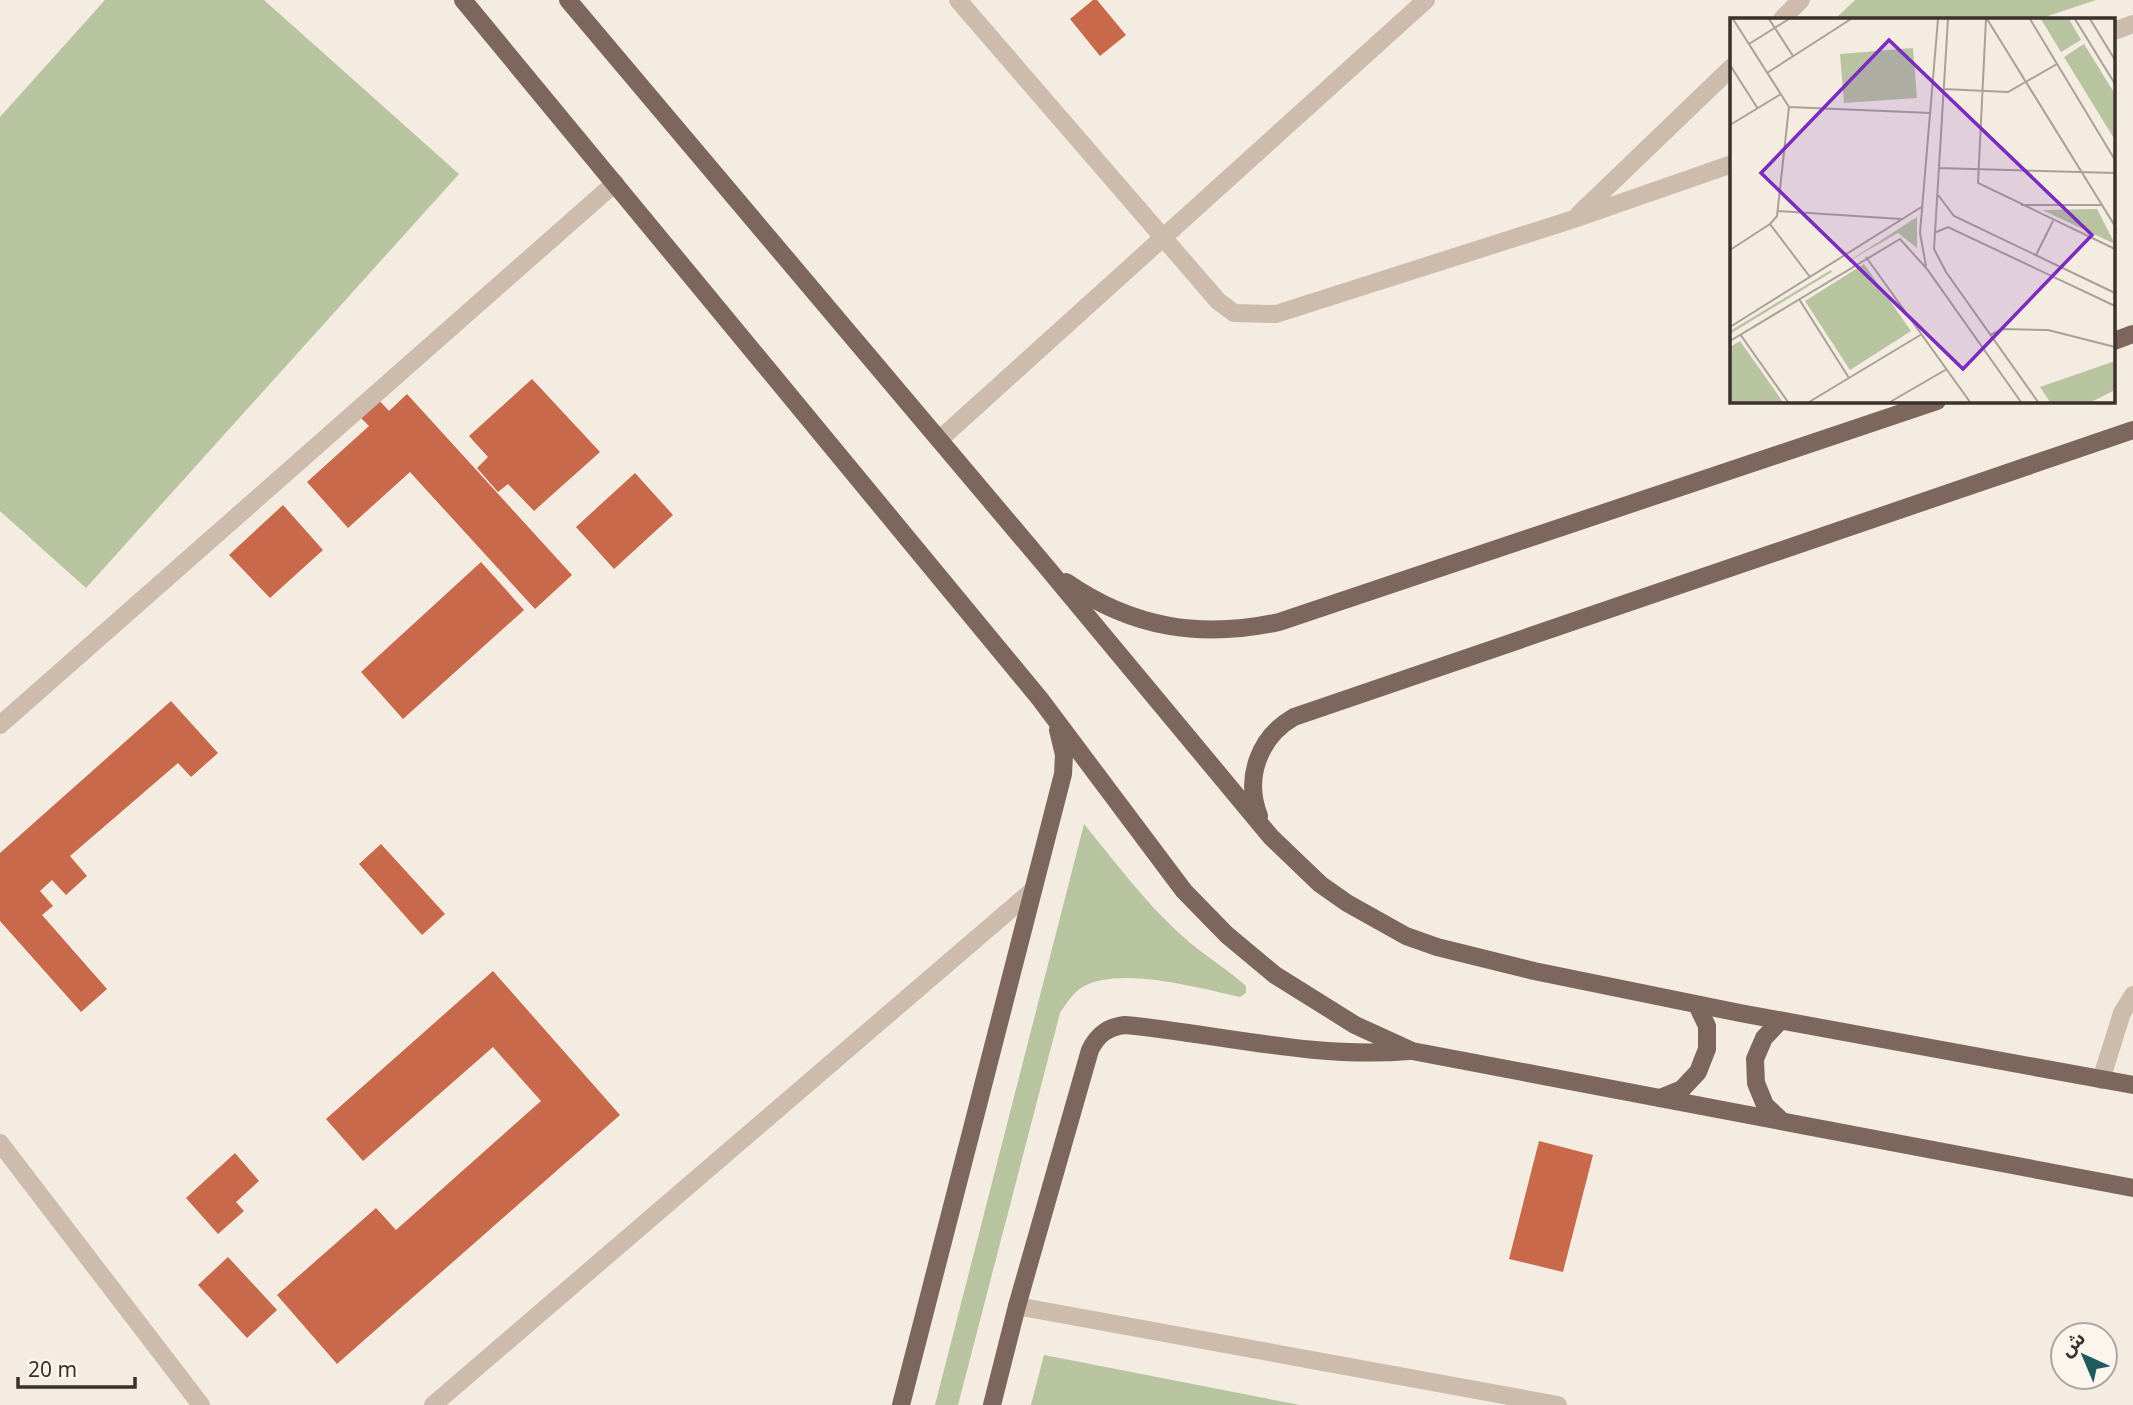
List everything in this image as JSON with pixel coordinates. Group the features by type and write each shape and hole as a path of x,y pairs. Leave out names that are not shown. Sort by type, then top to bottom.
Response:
{"main road":[{"path":"463,0 1040,699 1164,867 1227,935 1267,969 1354,1025 1412,1051 2133,1188"},
{"path":"568,0 1271,837 1320,884 1376,921 1437,947 1534,971 1697,1005 2133,1086"},
{"path":"2116,340 2133,334"},
{"path":"1044,564 1081,592 1111,608 1143,620 1188,629 1234,630 1256,627 1279,622 1933,402"},
{"path":"1271,837 1256,809 1253,787 1255,766 1269,737 1294,717 2133,430"},
{"path":"901,1405 1064,765 1060,735 1040,699"},
{"path":"1660,1098 1682,1089 1698,1072 1707,1049 1707,1026 1697,1005"},
{"path":"1780,1021 1764,1038 1755,1059 1756,1083 1765,1105 1782,1121"},
{"path":"992,1405 1017,1306 1090,1049 1094,1041 1107,1029 1134,1026 1335,1053 1412,1051"}],"street":[{"path":"958,0 1218,301 1234,313 1276,314 1574,219 1730,165"},
{"path":"939,440 1426,0"},
{"path":"1783,18 1801,0"},
{"path":"2116,30 2133,24"},
{"path":"1574,219 1730,69"},
{"path":"0,725 615,183"},
{"path":"433,1405 1033,890"},
{"path":"2101,1080 2122,1013 2133,995"},
{"path":"0,1143 201,1405"},
{"path":"1017,1306 1558,1405"}],"green space":[{"path":"105,0 264,0 459,174 86,588 0,511 0,117"},
{"path":"1855,0 2096,0 2042,18 1836,18"},
{"path":"1084,824 1167,922 1246,986 1246,993 1240,997 1181,984 1116,978 1097,981 1081,988 1069,999 1060,1013 958,1405 935,1405"},
{"path":"1044,1355 1300,1405 1031,1405"}],"building":[{"path":"1093,0 1097,0 1126,35 1100,56 1070,19"},
{"path":"532,379 600,452 534,511 508,484 498,492 477,468 488,457 469,436"},
{"path":"407,394 572,575 535,609 410,472 348,528 307,482 369,426 359,416 378,399 389,411"},
{"path":"635,473 673,515 614,569 576,527"},
{"path":"283,505 323,550 270,598 229,555"},
{"path":"481,562 524,610 403,719 361,672"},
{"path":"171,701 218,753 191,777 178,763 70,856 87,876 66,895 52,880 40,891 53,906 42,915 107,989 81,1012 0,921 0,853"},
{"path":"381,844 445,914 422,935 359,864"},
{"path":"493,971 620,1115 337,1364 277,1295 376,1208 396,1230 541,1101 493,1047 363,1161 326,1119"},
{"path":"1539,1141 1593,1155 1563,1272 1509,1259"},
{"path":"235,1153 259,1181 236,1202 244,1211 218,1234 186,1198"},
{"path":"228,1257 277,1310 247,1338 198,1285"}]}
